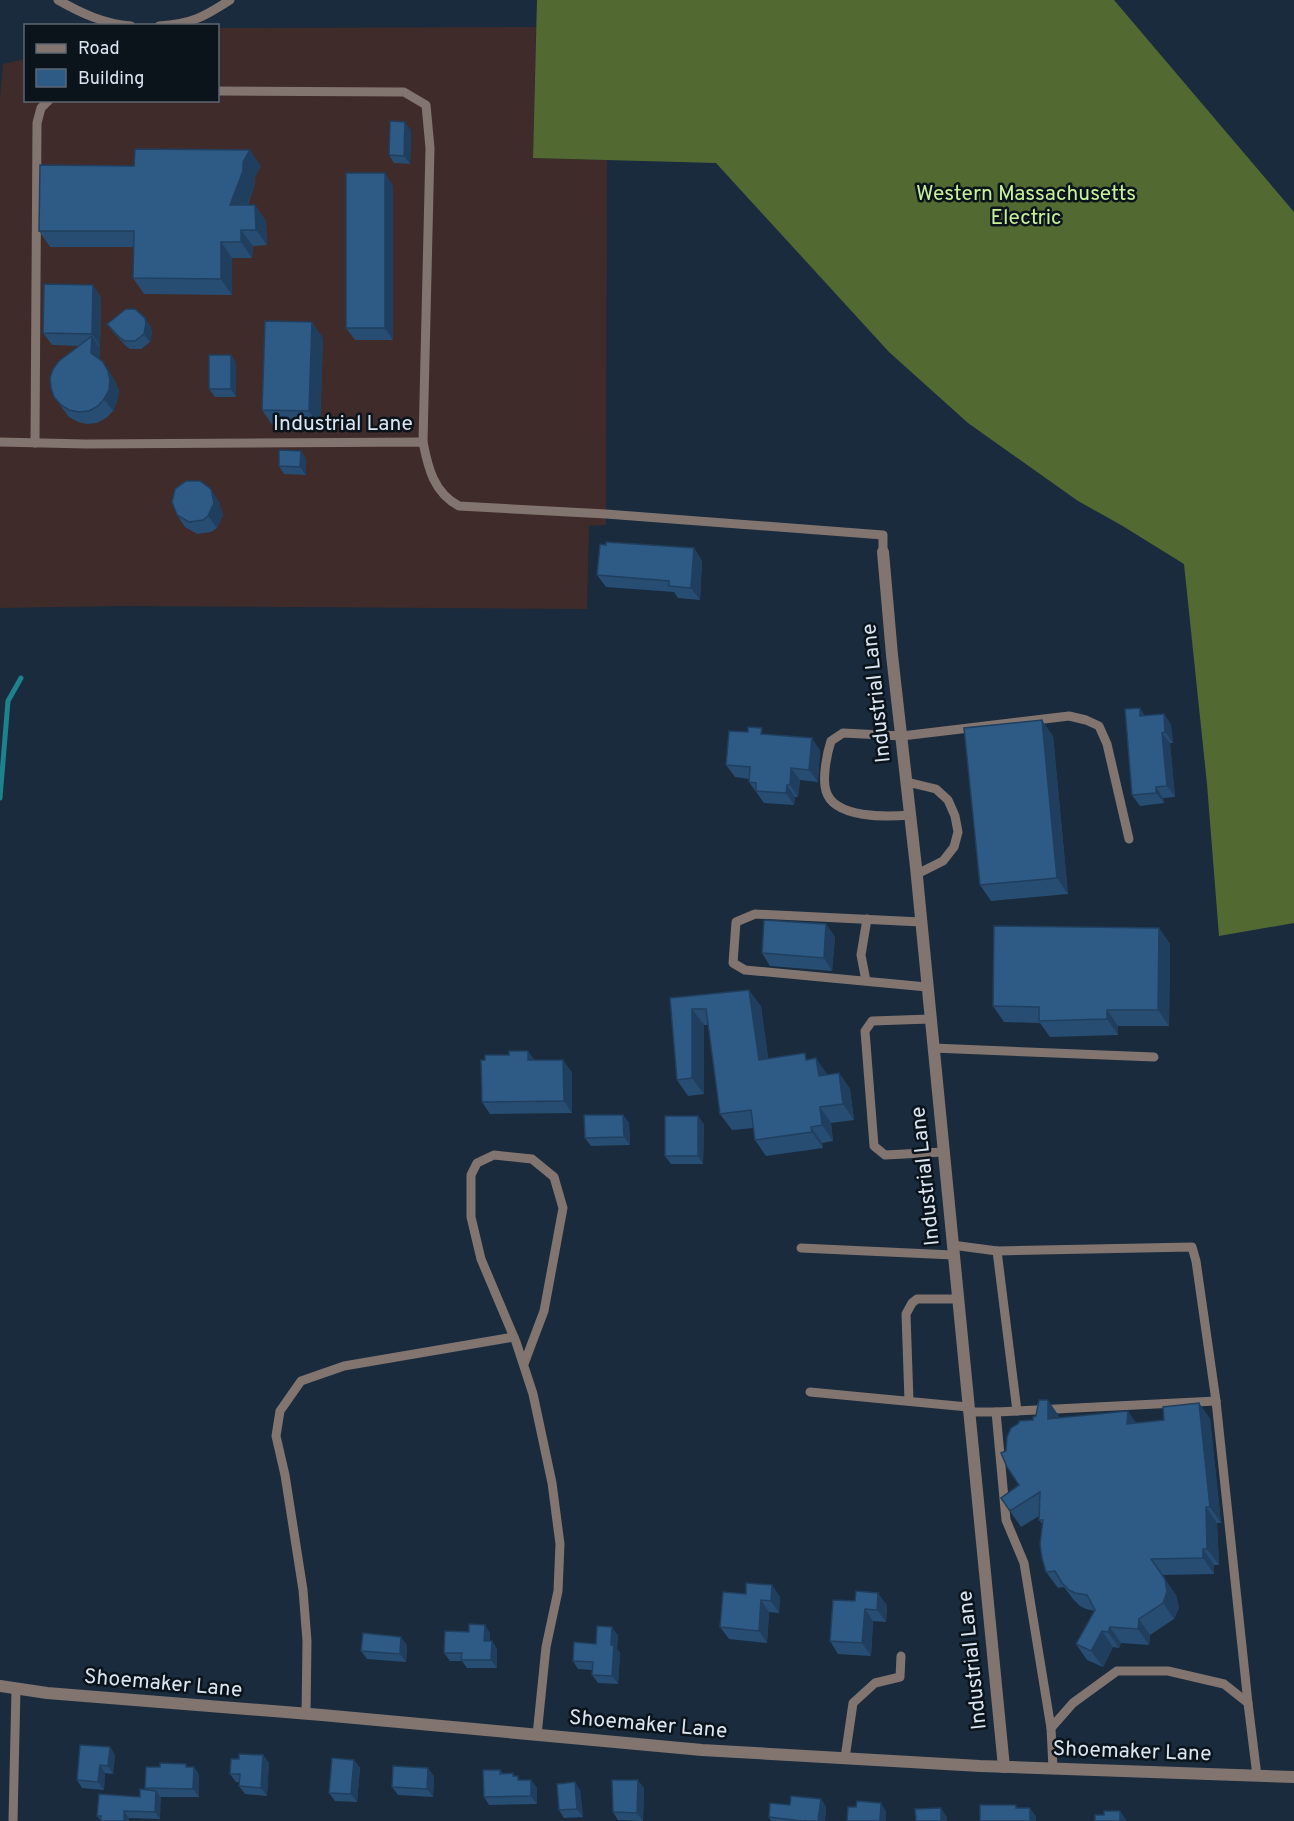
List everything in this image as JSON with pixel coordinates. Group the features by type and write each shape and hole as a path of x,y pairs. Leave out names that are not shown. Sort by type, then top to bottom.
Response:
{"street":[{"name":"Industrial Lane","path":"883,552 892,655 917,874 1004,1767"},
{"name":"Shoemaker Lane","path":"0,1686 133,1701 306,1714 702,1750 1004,1767 1294,1777"}],"lane":[{"path":"58,0 85,15 115,24"},
{"path":"180,24 204,17 230,0"},
{"path":"83,24 85,15"},
{"path":"219,91 404,92 426,105 430,148 423,442"},
{"path":"35,443 37,123 41,108 47,102"},
{"name":"Industrial Lane","path":"0,442 423,442 432,477 440,492 459,506 617,515 883,535 883,552"},
{"path":"910,815 882,817 858,814 836,805 826,792 826,759 831,741 843,733 902,736 1069,716 1099,726 1107,744 1129,839"},
{"path":"907,782 936,789 948,800 955,816 958,832 954,847 943,861 917,874"},
{"path":"921,922 755,914 736,922 733,963 745,970 927,987"},
{"path":"866,981 861,955 867,920"},
{"path":"930,1019 872,1021 865,1031 874,1146 885,1155 943,1152"},
{"path":"933,1048 1154,1057"},
{"path":"524,1364 544,1311 563,1208 554,1177 532,1159 494,1155 477,1163 471,1175 471,1217 481,1259 524,1364 540,1423 557,1514 560,1557 558,1592 545,1653 537,1735"},
{"path":"801,1248 998,1251 1192,1247 1216,1401 1257,1776"},
{"path":"998,1251 1017,1411"},
{"path":"909,1401 906,1314 916,1299 957,1299"},
{"path":"306,1714 307,1641 303,1590 298,1547 276,1436 280,1411 301,1380 344,1366 514,1337"},
{"path":"810,1392 996,1412 1216,1401"},
{"path":"996,1412 1006,1520 1024,1563 1051,1728 1053,1768"},
{"path":"845,1758 853,1703 874,1683 900,1677 902,1656"},
{"path":"1051,1728 1074,1703 1117,1671 1168,1671 1224,1684 1248,1703"},
{"path":"13,1821 16,1689"}],"shaded area":[{"path":"536,27 533,158 607,160 606,525 589,526 587,609 120,606 0,608 0,98 3,64 24,59 24,102 219,102 219,28"}],"green space":[{"name":"Western Massachusetts Electric","path":"537,0 1114,0 1294,212 1294,923 1219,936 1207,784 1184,564 1078,501 968,423 889,352 716,163 533,158"}],"building":[{"path":"390,121 405,122 404,156 389,155"},
{"path":"135,149 250,150 243,162 243,171 230,205 255,205 256,230 241,230 241,242 221,242 221,279 133,278 134,231 39,231 40,165 134,166"},
{"path":"346,173 385,173 385,328 346,328"},
{"path":"44,284 93,285 92,334 43,333"},
{"path":"126,309 135,309 145,318 144,334 135,341 125,341 120,338 107,324"},
{"path":"265,321 312,322 309,411 262,410"},
{"path":"92,336 91,353 103,362 108,371 109,390 98,406 89,411 69,410 54,397 50,378 59,361"},
{"path":"209,355 231,355 231,389 209,389"},
{"path":"279,450 301,451 300,467 279,466"},
{"path":"186,481 200,481 211,489 214,503 208,516 203,520 189,522 177,515 172,502 175,489"},
{"path":"606,542 694,548 691,588 669,586 669,581 597,575 600,544 606,545"},
{"path":"1140,708 1140,716 1164,714 1165,732 1162,733 1167,786 1156,787 1156,793 1132,795 1125,709"},
{"path":"1042,720 1057,878 980,885 964,728"},
{"path":"748,727 762,728 761,734 812,738 809,770 791,768 790,785 787,785 786,793 756,791 756,783 749,782 750,767 726,765 729,731 748,732"},
{"path":"764,920 826,924 824,958 762,953"},
{"path":"994,926 1159,928 1158,1010 1107,1010 1107,1019 1039,1021 1039,1007 993,1006"},
{"path":"749,990 759,1060 805,1053 806,1060 816,1058 819,1076 839,1073 843,1104 820,1107 822,1125 811,1127 812,1132 755,1140 751,1110 720,1114 706,1009 692,1009 692,1078 677,1080 670,998"},
{"path":"509,1051 528,1051 528,1060 563,1060 564,1101 482,1102 481,1060 485,1060 485,1055 509,1055"},
{"path":"584,1115 623,1115 624,1137 585,1138"},
{"path":"665,1116 698,1116 698,1156 665,1156"},
{"path":"1039,1400 1048,1400 1048,1419 1128,1411 1127,1424 1164,1420 1163,1407 1199,1403 1210,1507 1206,1507 1207,1549 1203,1549 1203,1558 1151,1559 1165,1579 1167,1592 1163,1603 1139,1619 1138,1629 1110,1627 1108,1632 1102,1631 1091,1651 1076,1644 1095,1610 1087,1595 1069,1590 1055,1571 1046,1572 1040,1544 1043,1520 1039,1520 1040,1492 1010,1511 1001,1498 1019,1485 1001,1453 1006,1451 1007,1437 1011,1428 1019,1421 1033,1420"},
{"path":"746,1583 772,1585 771,1601 761,1600 759,1631 720,1627 723,1592 746,1594"},
{"path":"856,1591 878,1593 877,1610 865,1609 862,1643 830,1641 833,1600 855,1601"},
{"path":"469,1624 485,1625 484,1641 492,1641 491,1660 461,1660 462,1653 444,1653 445,1631 469,1632"},
{"path":"597,1626 612,1627 611,1645 614,1645 612,1676 592,1675 593,1662 573,1661 574,1642 596,1644"},
{"path":"363,1633 401,1637 400,1654 361,1651"},
{"path":"80,1745 110,1747 108,1766 100,1765 98,1782 77,1780"},
{"path":"239,1754 263,1755 261,1788 239,1786 240,1774 230,1774 231,1759 239,1759"},
{"path":"332,1758 354,1760 351,1794 329,1793"},
{"path":"160,1763 186,1764 186,1767 194,1767 193,1789 145,1788 146,1767 160,1767"},
{"path":"393,1766 428,1768 427,1789 392,1787"},
{"path":"483,1770 500,1770 500,1774 513,1773 513,1776 518,1776 518,1780 531,1780 531,1796 484,1797"},
{"path":"612,1780 638,1780 637,1813 613,1812"},
{"path":"575,1782 577,1809 559,1810 557,1784"},
{"path":"140,1789 156,1791 155,1812 124,1811 124,1821 101,1821 101,1816 97,1816 99,1794 140,1797"},
{"path":"791,1796 821,1799 818,1821 769,1817 770,1803 790,1805"},
{"path":"857,1801 881,1803 880,1821 847,1821 848,1807 856,1807"},
{"path":"980,1805 1016,1805 1016,1808 1030,1808 1030,1821 980,1821"},
{"path":"941,1808 941,1821 916,1821 915,1809"},
{"path":"1104,1811 1120,1811 1120,1821 1095,1821 1095,1815 1104,1815"}],"waterway":[{"path":"0,798 8,701 21,678"}]}
